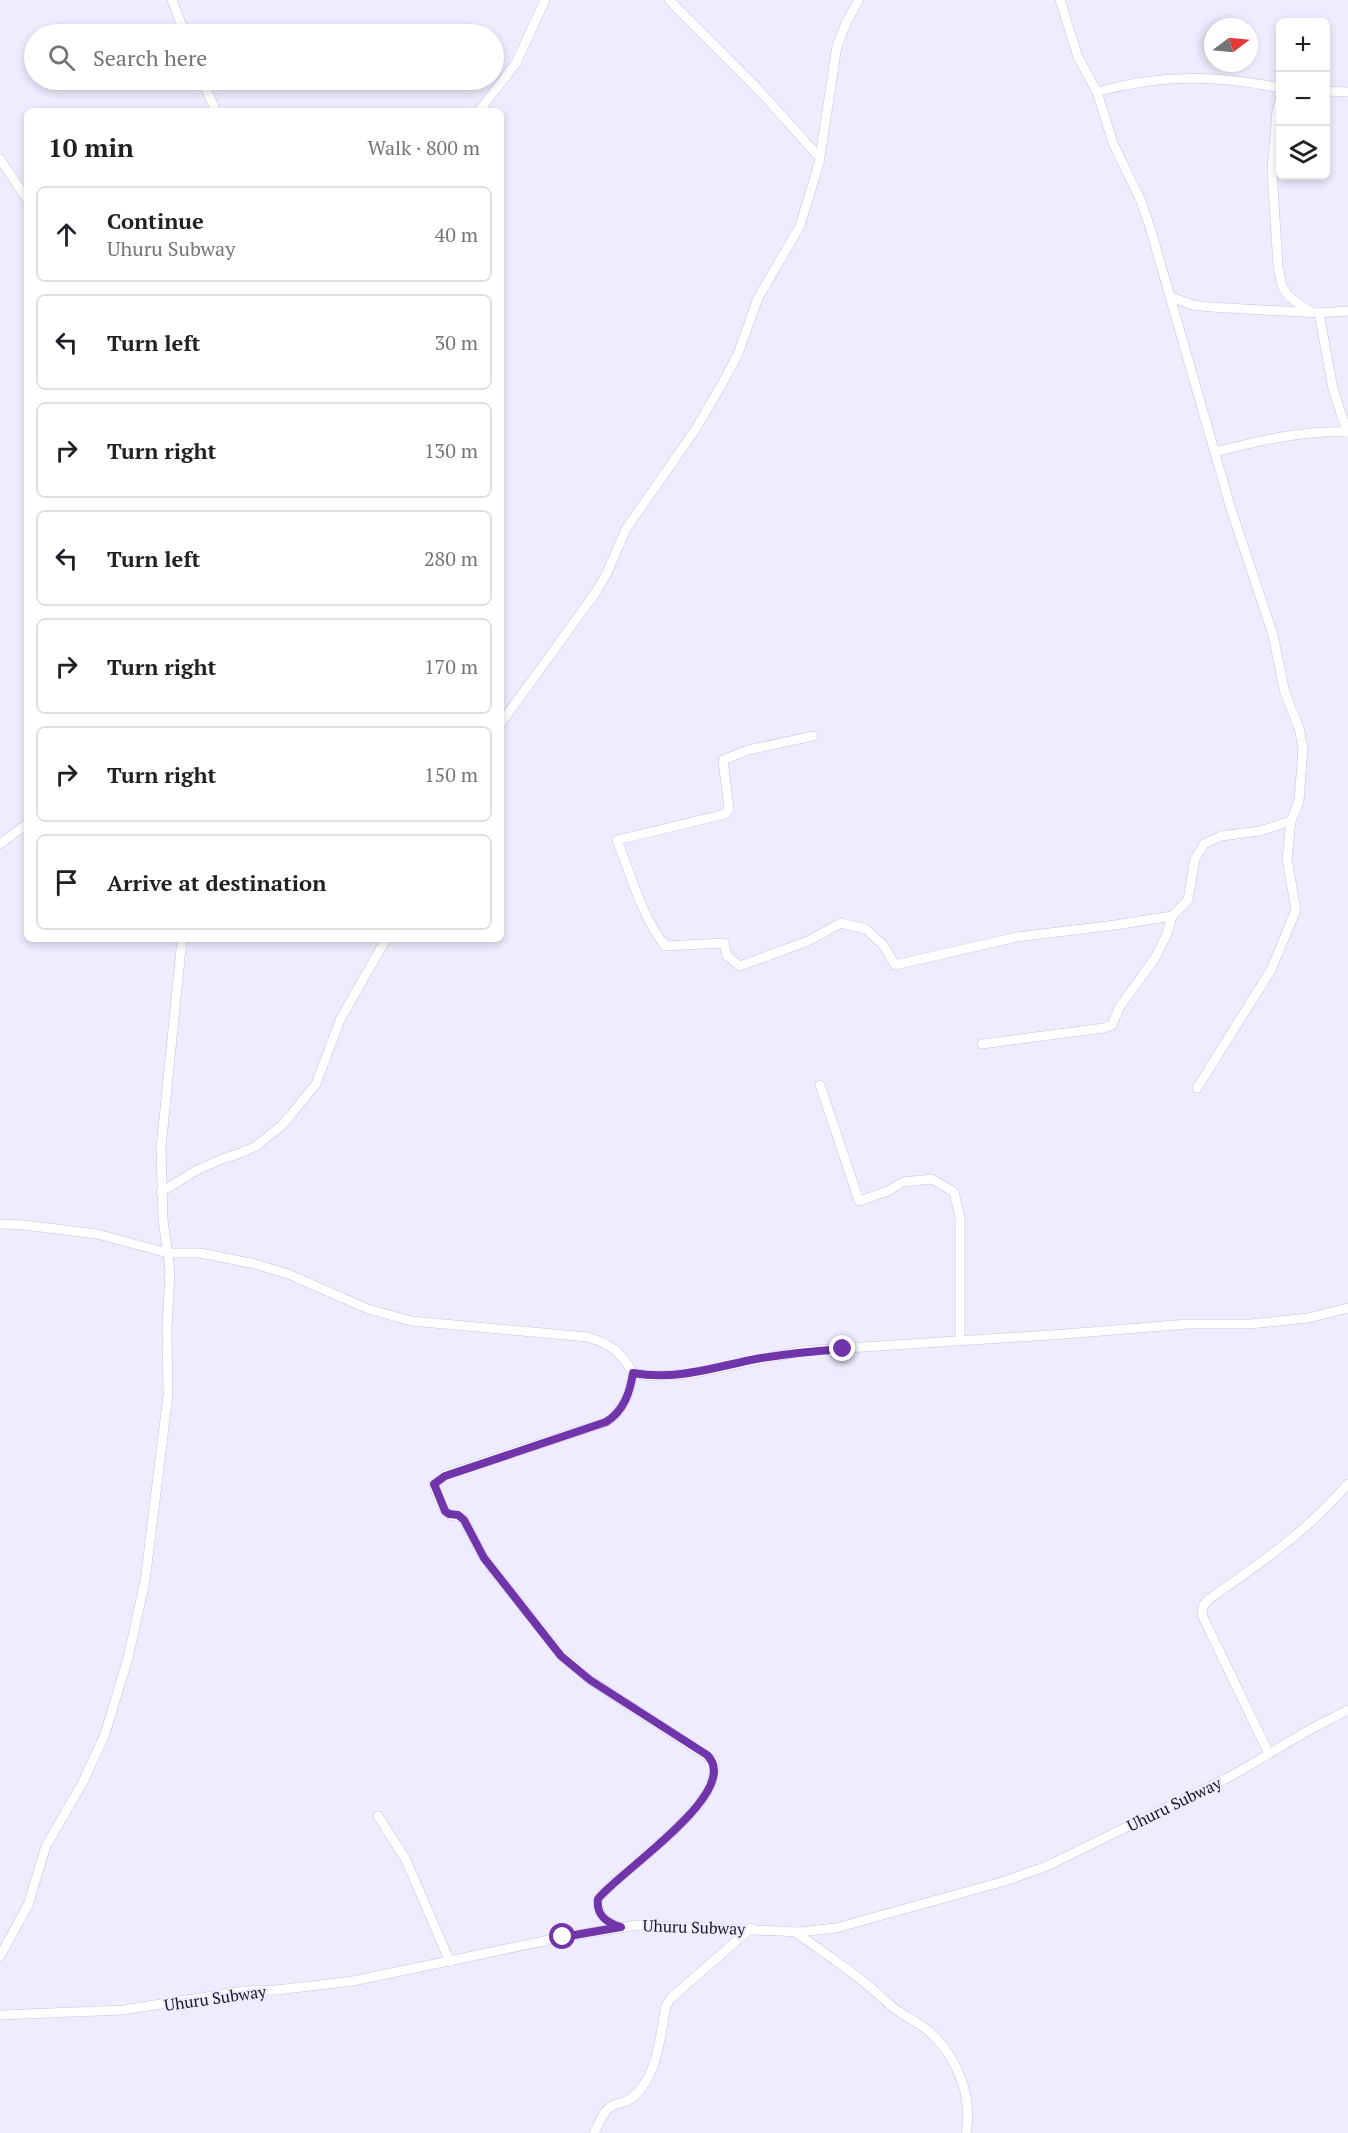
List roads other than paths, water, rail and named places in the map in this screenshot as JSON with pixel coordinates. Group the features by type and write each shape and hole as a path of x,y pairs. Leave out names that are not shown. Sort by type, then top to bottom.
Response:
{"street":[{"path":"172,0 181,24"},
{"path":"504,79 516,63 545,0"},
{"path":"670,0 757,88 820,158"},
{"path":"504,719 596,592 626,529 695,430 738,354 758,298 800,226 807,208 820,158 837,46 859,0"},
{"path":"1059,0 1078,57 1096,92 1113,143 1147,219 1214,452 1269,619 1285,693 1301,736 1304,758 1299,801 1292,821 1287,859 1296,910 1271,970 1197,1088"},
{"path":"1096,92 1124,84 1173,78 1242,81 1276,87"},
{"path":"207,90 215,108"},
{"path":"481,108 495,90"},
{"path":"1330,92 1348,92"},
{"path":"1214,452 1283,435 1348,432 1333,389 1315,313 1287,296 1282,286 1278,266 1272,170 1276,123"},
{"path":"0,159 24,195"},
{"path":"1171,297 1210,308 1315,313 1348,311"},
{"path":"813,736 748,750 723,760 729,809 725,814 617,840 646,915 665,946 724,943 727,956 740,966 808,941 841,923 866,929 884,946 895,964 1017,937 1172,916"},
{"path":"982,1044 1112,1025 1119,1008 1151,965 1165,940 1172,916 1188,900 1195,859 1204,844 1221,836 1260,831 1292,821"},
{"path":"0,844 24,826"},
{"path":"0,1956 28,1905 46,1846 83,1782 105,1734 139,1612 151,1543 161,1437 168,1395 167,1330 170,1286 164,1233 162,1142 182,942"},
{"path":"162,1192 197,1170 256,1146 290,1116 316,1084 340,1020 384,942"},
{"path":"820,1085 859,1201 888,1191 903,1182 933,1179 954,1192 960,1218 960,1341"},
{"path":"0,1224 98,1234 168,1253 201,1253 255,1264 288,1274 368,1309 398,1319 587,1337 604,1341 617,1350 633,1373 650,1376 689,1374 802,1351 1188,1324 1250,1324 1308,1318 1348,1308"},
{"path":"621,1927 604,1920 598,1907 598,1899 686,1819 703,1799 714,1777 712,1760 590,1680 561,1656 484,1558 464,1520 458,1515 445,1511 434,1484 445,1476 606,1422 613,1418 623,1406 633,1373"},
{"path":"1269,1754 1202,1615 1203,1606 1209,1599 1292,1540 1311,1524 1348,1484"},
{"name":"Uhuru Subway","path":"0,2015 151,2007 244,1991 276,1990 353,1981 621,1927 656,1924 795,1932 836,1928 1030,1872 1086,1848 1233,1775 1301,1734 1348,1710"},
{"path":"378,1816 406,1860 450,1962"},
{"path":"594,2133 607,2109 634,2097 646,2082 654,2061 666,2006 670,1999 751,1928"},
{"path":"795,1932 854,1973 890,2005 934,2035 953,2062 961,2079 966,2105 966,2133"}]}
